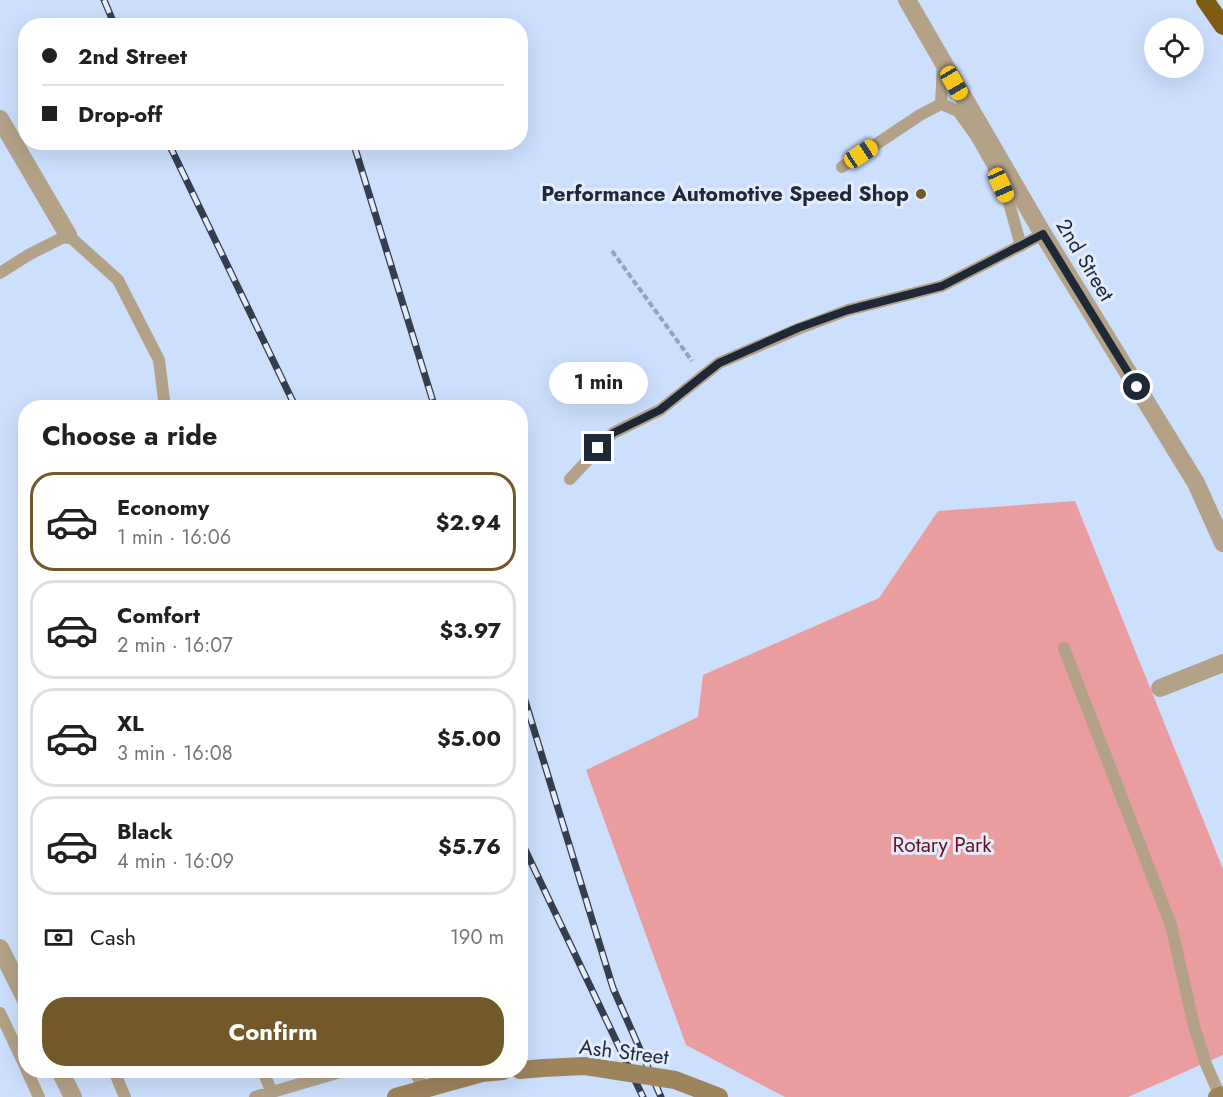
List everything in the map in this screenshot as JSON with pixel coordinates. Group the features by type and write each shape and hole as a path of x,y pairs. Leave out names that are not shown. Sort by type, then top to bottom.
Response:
{"highway":[{"path":"1205,0 1223,26"}],"street":[{"name":"2nd Street","path":"907,0 1043,234 1196,483 1223,543"},
{"path":"0,120 68,235"},
{"path":"1160,688 1223,663"},
{"path":"0,948 18,982"},
{"name":"Ash Street","path":"528,1069 585,1066 675,1080 719,1097"},
{"path":"64,1078 73,1097"},
{"path":"396,1097 464,1078"}],"lane":[{"path":"941,104 943,64"},
{"path":"842,167 920,115 941,104"},
{"path":"941,104 958,111 993,166 1009,203 1021,246"},
{"path":"570,479 613,433 660,410 719,363 798,328 848,310 942,286 1043,234"},
{"path":"0,273 30,254 68,235 118,280 159,360 164,400"},
{"path":"1064,648 1171,926 1194,1026 1206,1064 1220,1096"},
{"path":"0,1013 18,1052"},
{"path":"30,1078 39,1097"},
{"path":"117,1078 125,1097"},
{"path":"266,1078 272,1093"},
{"path":"255,1097 321,1078"},
{"path":"418,1078 423,1089"}],"path":[{"path":"612,251 693,362 697,380"}],"green space":[{"name":"Rotary Park","path":"1075,501 1223,869 1223,1055 1128,1097 785,1097 686,1045 586,770 698,717 703,675 879,598 938,511"}],"railway":[{"path":"104,0 112,18"},
{"path":"172,150 292,400"},
{"path":"356,150 433,400"},
{"path":"528,710 613,988 661,1097"},
{"path":"528,856 643,1097"}],"place":[{"name":"Performance Automotive Speed Shop","path":"921,194"}],"route":[{"path":"598,448 613,433 660,410 719,363 798,328 848,310 942,286 1043,234 1137,387"}]}
